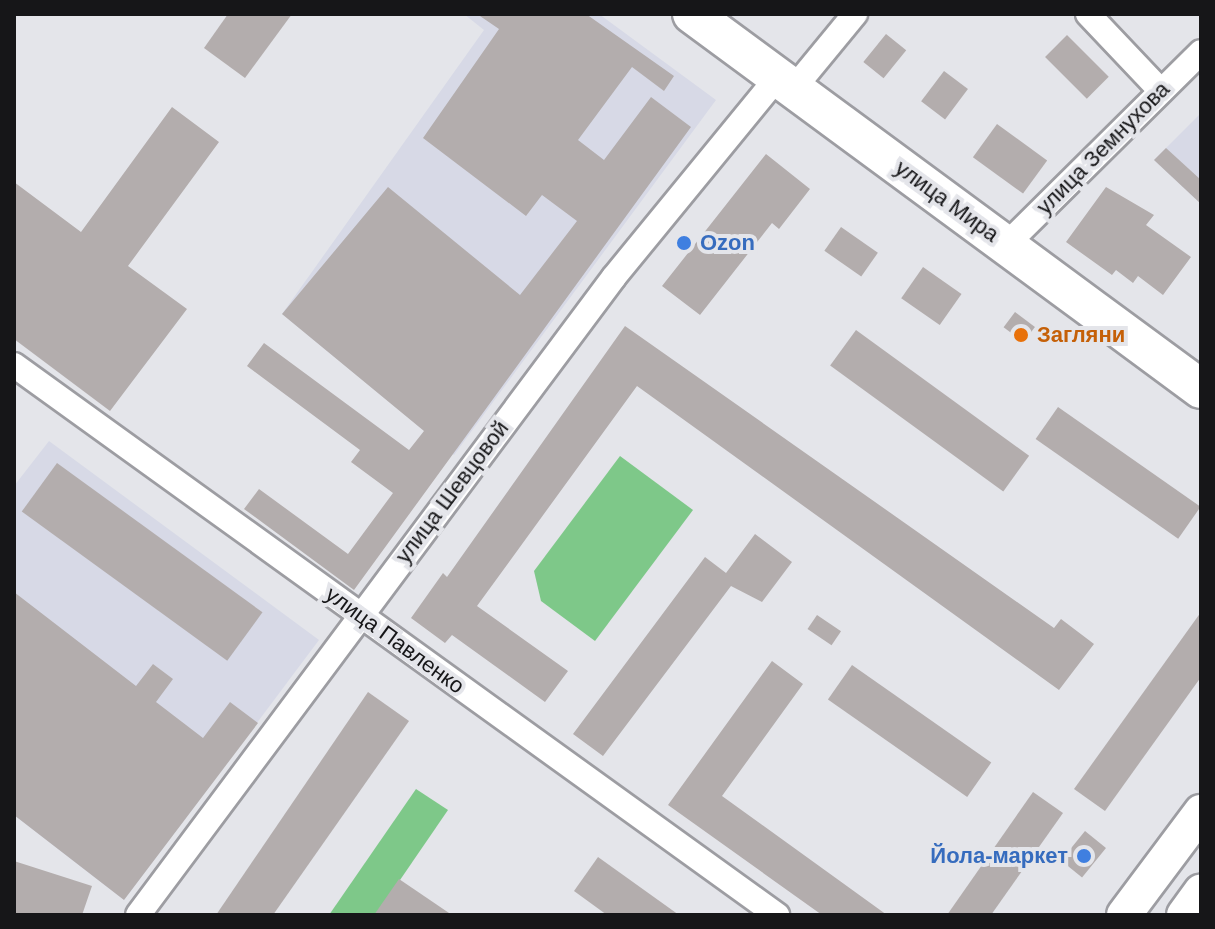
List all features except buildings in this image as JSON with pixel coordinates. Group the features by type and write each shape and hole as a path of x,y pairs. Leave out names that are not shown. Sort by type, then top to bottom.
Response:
{"main road":[{"name":"улица Мира","path":"692,14 1201,389"},
{"path":"1124,915 1201,812"},
{"path":"1184,915 1201,892"}],"street":[{"name":"улица Шевцовой","path":"138,915 359,614 614,277 786,83 855,14"},
{"path":"1088,14 1161,91"},
{"name":"улица Земнухова","path":"1006,245 1201,52"},
{"name":"улица Павленко","path":"14,365 777,915"}],"shaded area":[{"path":"464,14 599,14 716,100 454,455 282,314 484,30"},
{"path":"1201,113 1201,204 1154,160"},
{"path":"49,441 319,640 124,900 14,815 14,486"}],"green space":[{"path":"620,456 693,510 595,641 541,601 534,571"},
{"path":"416,789 448,810 376,915 329,915"}],"place":[{"name":"Ozon","path":"684,243"},
{"name":"Загляни","path":"1021,335"},
{"name":"Йола-маркет","path":"1084,856"}]}
